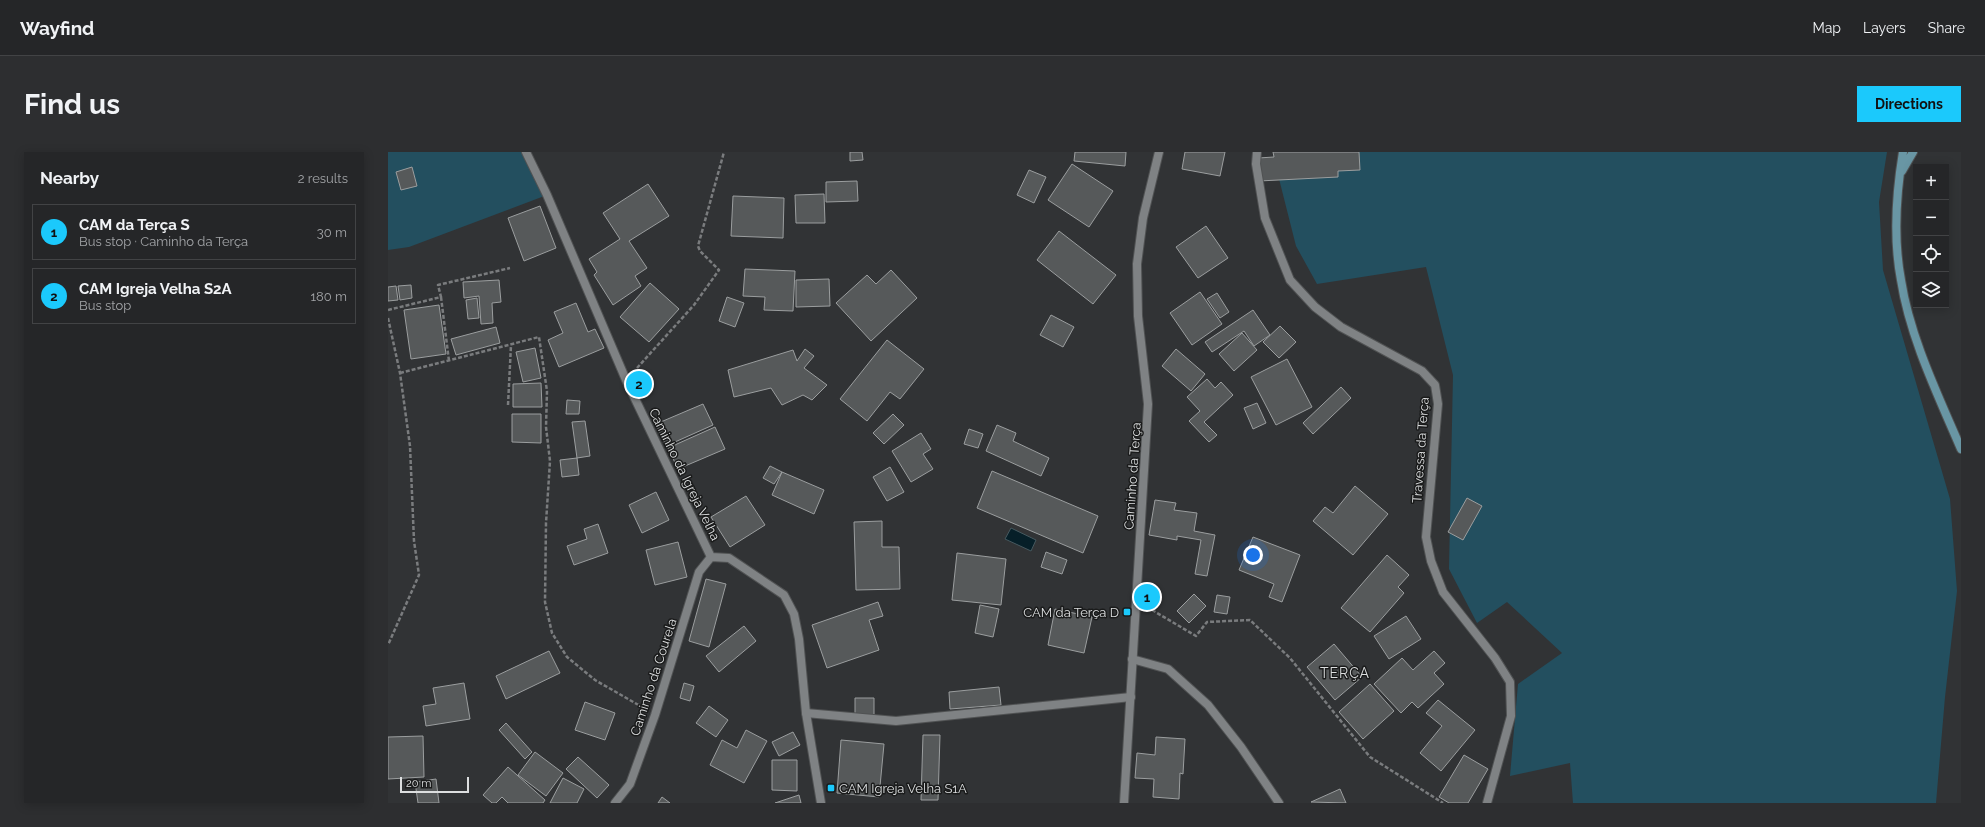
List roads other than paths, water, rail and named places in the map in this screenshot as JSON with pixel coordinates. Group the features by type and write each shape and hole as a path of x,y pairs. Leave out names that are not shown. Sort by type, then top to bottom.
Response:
{"main road":[{"path":"1903,152 1899,177 1896,227 1901,280 1920,352 1961,449"},
{"path":"1899,177 1913,152"}],"street":[{"name":"Caminho da Igreja Velha","path":"526,152 547,195 626,380 711,557 729,558 784,596 794,614 800,639 806,713 821,803"},
{"name":"Caminho da Terça","path":"1124,803 1148,404 1138,316 1137,264 1143,218 1159,152"},
{"name":"Travessa da Terça","path":"1257,152 1256,164 1266,218 1290,280 1315,307 1325,315 1341,326 1422,371 1435,386 1438,404 1426,537 1431,561 1443,592 1495,658 1510,682 1511,716 1487,803"},
{"name":"Caminho da Courela","path":"615,803 630,784 655,714 699,572 711,557"},
{"path":"1132,659 1168,669 1208,705 1241,747 1279,803"},
{"path":"806,713 896,722 1130,697"}],"place":[{"name":"CAM Igreja Velha S2A","path":"639,384"},
{"name":"CAM da Terça S","path":"1147,597"},
{"name":"CAM da Terça D","path":"1127,612"},
{"name":"CAM Igreja Velha S1A","path":"831,788"}],"district":[{"name":"TERÇA","path":"1345,673"}]}
